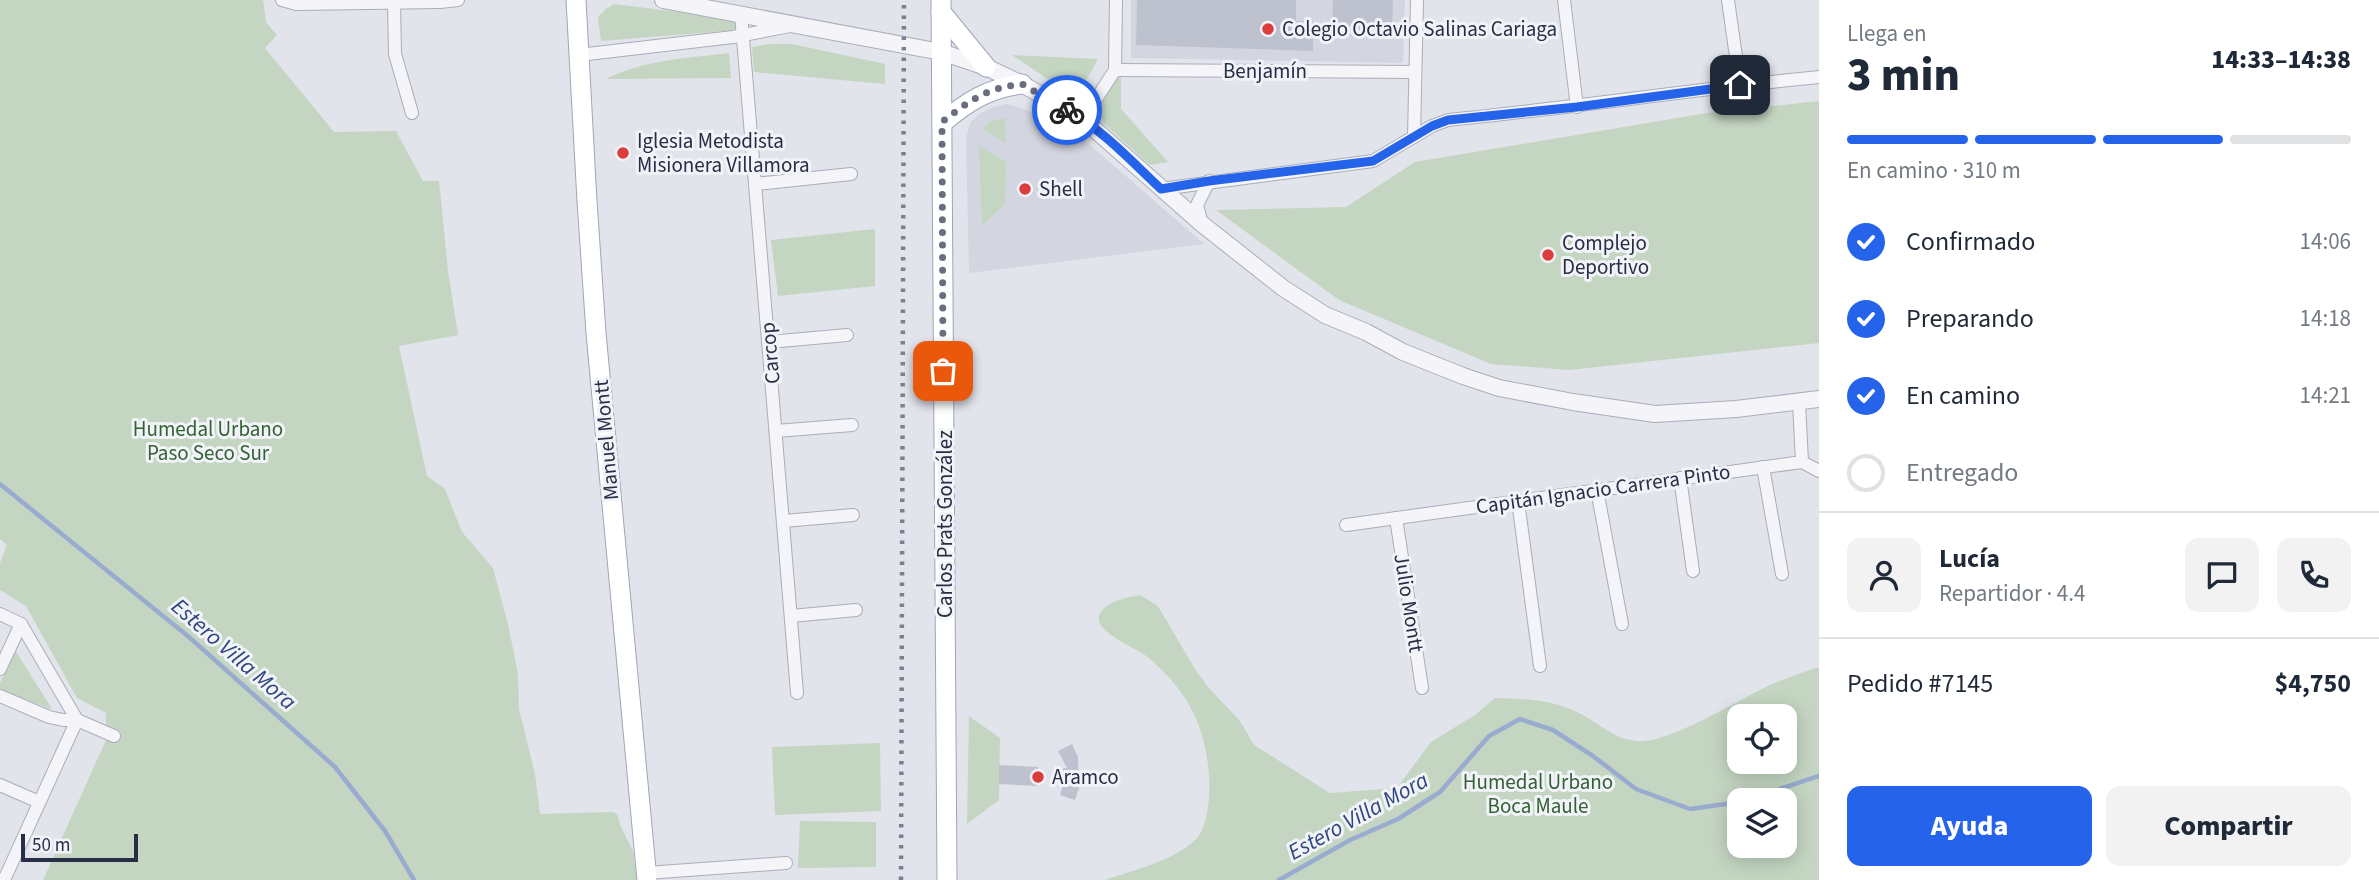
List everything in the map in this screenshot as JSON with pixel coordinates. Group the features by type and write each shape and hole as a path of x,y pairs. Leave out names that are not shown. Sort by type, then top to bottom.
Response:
{"main road":[{"name":"Manuel Montt","path":"576,0 596,333 646,876"},
{"name":"Carlos Prats González","path":"941,6 947,880"},
{"path":"941,6 986,67"},
{"path":"942,122 986,92 1022,84"}],"street":[{"path":"282,0 296,4 458,0"},
{"path":"663,0 941,52 986,67 1083,119 1202,224 1283,288 1325,315 1366,332 1403,352 1463,376 1499,388 1655,414 1819,399"},
{"path":"1083,119 1115,70 1116,0"},
{"path":"1413,137 1417,0"},
{"path":"1564,0 1577,107"},
{"path":"1728,0 1740,85"},
{"path":"394,3 395,54 412,113"},
{"name":"Carcop","path":"741,14 797,692"},
{"path":"579,55 744,35 795,25"},
{"name":"Benjamín","path":"1115,70 1415,72"},
{"path":"1161,189 1373,161 1432,126 1448,120 1819,77"},
{"path":"756,184 851,174"},
{"path":"1202,224 1197,205 1209,181"},
{"path":"769,342 847,335"},
{"path":"1799,402 1802,461 1819,471"},
{"path":"776,431 852,425"},
{"name":"Capitán Ignacio Carrera Pinto","path":"1346,525 1802,461"},
{"path":"1763,467 1782,574"},
{"path":"1680,478 1693,571"},
{"path":"1597,490 1622,624"},
{"path":"1518,501 1540,666"},
{"path":"783,521 853,515"},
{"name":"Julio Montt","path":"1396,518 1422,688"},
{"path":"791,616 856,610"},
{"path":"0,614 21,624 77,720"},
{"path":"0,669 21,624"},
{"path":"0,696 49,717 77,720 114,736"},
{"path":"2,880 77,720"},
{"path":"0,785 39,802"},
{"path":"646,876 786,863"}],"shaded area":[{"name":"Colegio Octavio Salinas Cariaga","path":"1131,0 1405,0 1403,63 1131,58"},
{"path":"1007,104 1024,109 1081,137 1204,244 969,273 966,139 970,123 979,114"}],"green space":[{"name":"Humedal Urbano Paso Seco Sur","path":"0,0 263,0 266,22 277,35 265,48 334,132 396,131 423,181 439,181 458,335 399,346 427,476 445,489 462,532 493,568 518,674 519,709 535,774 540,814 617,814 633,851 637,880 43,880 106,740 106,713 77,698 26,606 0,590 0,563 7,545 0,539"},
{"path":"614,4 736,19 737,30 601,41 598,17"},
{"path":"792,44 885,64 885,84 754,72 752,47"},
{"path":"729,53 731,78 606,79 650,64"},
{"path":"1012,55 1098,59 1080,92 1067,92"},
{"path":"1117,77 1121,78 1121,109 1168,162 1150,165 1101,121 1096,109"},
{"name":"Complejo Deportivo","path":"1819,101 1819,343 1569,370 1491,364 1339,300 1216,210 1346,207 1415,162 1707,113"},
{"path":"1005,118 1006,144 983,129 990,122"},
{"path":"979,146 1006,162 1005,204 982,226"},
{"path":"875,229 875,286 778,296 771,240"},
{"name":"Humedal Urbano Boca Maule","path":"1140,595 1158,606 1195,669 1240,721 1254,745 1330,793 1397,788 1431,742 1475,715 1495,698 1538,701 1569,708 1620,737 1636,741 1665,736 1727,707 1727,774 1797,774 1797,704 1733,704 1768,686 1819,667 1819,880 1105,880 1154,863 1189,845 1201,832 1209,799 1209,775 1203,740 1199,725 1184,697 1150,659 1110,635 1100,623 1101,612 1116,601"},
{"path":"15,650 52,709 0,690 0,683"},
{"path":"969,716 1000,738 999,800 967,824"},
{"path":"880,743 881,811 775,815 772,747"},
{"path":"800,821 876,822 876,867 798,868"}],"building":[{"path":"1137,0 1296,0 1296,21 1313,21 1313,51 1136,45"},
{"path":"1333,0 1393,0 1392,30 1332,28"},
{"path":"1072,744 1078,757 1079,792 1078,790 1075,800 1060,795 1063,768 1067,768 1058,751"},
{"path":"999,765 1038,767 1037,786 999,784"}],"waterway":[{"name":"Estero Villa Mora","path":"0,484 189,637 335,767 385,831 414,880"},
{"name":"Estero Villa Mora","path":"1279,880 1350,840 1398,819 1440,792 1489,736 1520,719 1553,730 1636,789 1690,809 1727,804"},
{"name":"Estero Villa Mora","path":"1783,788 1819,776"}],"railway":[{"path":"901,880 904,0"}],"way so far":[{"path":"943,371 942,122 975,97 997,88 1022,84 1067,110"}],"place":[{"name":"Colegio Octavio Salinas Cariaga","path":"1268,29"},
{"name":"Iglesia Metodista Misionera Villamora","path":"623,153"},
{"name":"Shell","path":"1025,189"},
{"name":"Complejo Deportivo","path":"1548,255"},
{"name":"Aramco","path":"1038,777"}],"route":[{"path":"1067,110 1083,119 1118,148 1161,189 1373,161 1432,126 1448,120 1577,107 1740,85"}]}
